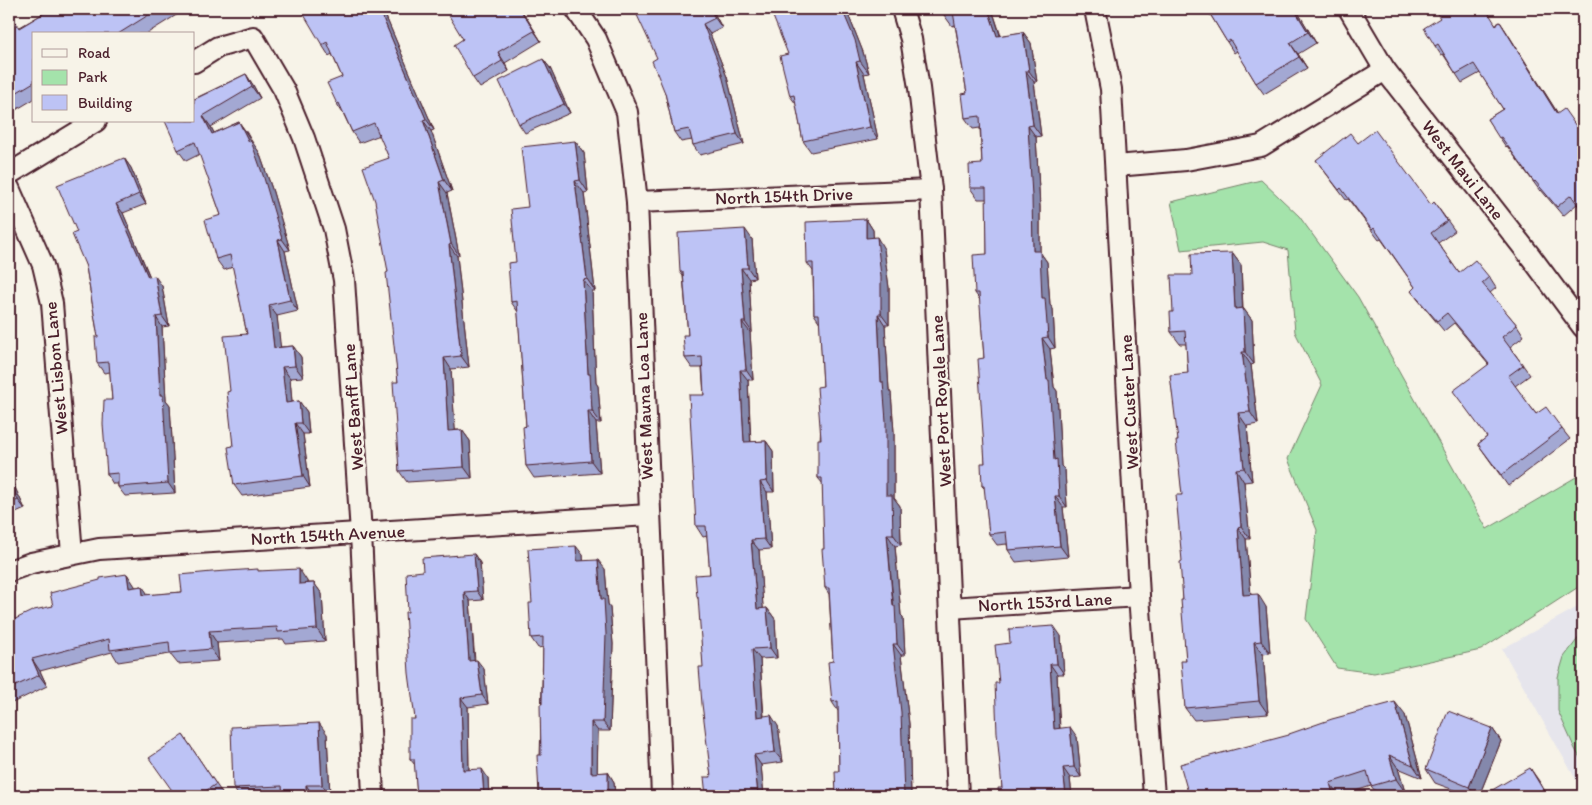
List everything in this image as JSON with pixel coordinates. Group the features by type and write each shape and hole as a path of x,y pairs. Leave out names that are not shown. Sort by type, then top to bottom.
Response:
{"street":[{"name":"West Mauna Loa Lane","path":"576,9 596,39 627,112 637,202 662,796"},
{"name":"West Port Royale Lane","path":"902,9 911,40 916,68 931,190 958,796"},
{"name":"West Custer Lane","path":"1095,9 1112,89 1140,596 1154,796"},
{"name":"West Maui Lane","path":"1349,9 1385,70 1531,257 1583,327"},
{"name":"West Banff Lane","path":"195,61 218,47 253,36 284,90 304,138 334,229 344,280 361,533 373,796"},
{"path":"1116,166 1186,160 1262,146 1385,70"},
{"path":"9,174 94,122"},
{"name":"West Lisbon Lane","path":"9,188 43,265 52,303 72,554"},
{"name":"North 154th Drive","path":"637,202 931,190"},
{"name":"North 154th Avenue","path":"9,571 31,563 99,549 649,515"},
{"name":"North 153rd Lane","path":"950,608 1140,596"}],"shaded area":[{"path":"1583,604 1583,792 1502,649"}],"green space":[{"path":"1261,180 1299,216 1358,297 1487,529 1583,473 1583,584 1481,650 1374,673 1337,668 1306,619 1317,530 1288,459 1322,385 1295,332 1288,250 1263,242 1181,250 1171,202"},
{"path":"1583,632 1583,763 1558,711 1558,677 1564,657"}],"building":[{"path":"51,9 158,9 121,32 32,32 32,83 9,97 9,20 13,18 19,28"},
{"path":"309,9 379,9 426,119 423,120 444,180 439,182 451,244 449,245 461,356 444,358 448,431 462,430 464,467 399,471 393,382 398,382 386,273 388,272 375,201 363,167 389,158 374,123 352,132 339,103 337,104 327,83 342,77 327,42 322,45 303,13"},
{"path":"445,9 520,9 534,31 498,52 502,61 473,78 454,45 463,39"},
{"path":"645,9 710,9 715,18 703,24 720,67 737,134 693,145 689,129 674,132 665,93 652,61 657,58 636,13"},
{"path":"770,9 842,9 855,40 860,61 856,62 870,127 803,141 794,95 790,96 780,56 788,54"},
{"path":"942,9 988,9 997,36 1023,32 1029,71 1026,71 1033,125 1028,126 1033,251 1040,251 1042,298 1045,298 1048,337 1042,338 1047,380 1049,380 1054,460 1057,459 1059,496 1055,496 1060,546 1008,550 1006,532 989,534 984,486 982,486 981,463 985,463 978,359 984,358 979,293 975,293 973,255 987,254 986,188 970,188 969,165 982,164 980,116 965,118 962,94 967,93 953,12 944,15"},
{"path":"1207,9 1294,9 1308,32 1290,43 1299,57 1256,83 1230,40 1227,42"},
{"path":"1434,9 1486,9 1496,25 1500,22 1557,114 1564,109 1583,136 1583,212 1571,195 1557,207 1534,182 1501,137 1499,138 1487,119 1503,109 1474,64 1456,74 1438,44 1435,46 1424,28 1440,18"},
{"path":"543,59 564,104 519,124 499,81"},
{"path":"246,74 252,87 203,116 212,134 239,122 249,142 251,141 282,239 278,240 290,300 269,305 274,348 293,346 295,366 282,367 286,403 299,401 301,423 295,423 303,476 234,485 228,447 233,446 227,392 230,391 224,336 247,334 230,255 216,259 205,220 221,215 195,142 178,150 165,122 195,122 195,99"},
{"path":"1375,130 1431,205 1434,202 1447,221 1431,233 1459,273 1475,260 1489,277 1482,283 1517,325 1502,337 1523,365 1508,376 1536,414 1546,407 1562,429 1501,475 1478,444 1487,437 1453,391 1489,364 1447,313 1437,321 1411,291 1415,287 1374,228 1372,230 1341,188 1339,190 1316,160 1350,133 1358,143"},
{"path":"575,141 580,180 575,181 587,279 583,280 592,411 588,411 591,461 526,466 523,427 526,426 517,301 511,302 508,263 516,262 511,209 528,207 521,147"},
{"path":"124,158 139,194 116,204 148,277 155,276 162,316 156,317 160,395 163,395 168,483 118,487 118,473 107,474 103,424 104,400 112,400 109,362 97,363 95,337 98,337 86,267 72,234 77,232 57,185"},
{"path":"866,219 866,238 877,237 881,277 881,314 878,314 881,382 883,382 886,421 886,495 892,495 893,534 887,534 893,606 895,606 897,644 893,644 901,712 904,796 836,796 835,771 839,771 838,701 832,702 828,662 833,661 829,588 825,588 822,549 824,549 822,478 818,478 818,439 821,439 817,387 823,386 819,314 814,314 813,263 807,263 806,222"},
{"path":"745,229 748,268 741,268 745,322 742,322 746,370 740,370 744,442 766,441 767,481 760,482 764,539 751,540 757,609 767,608 770,648 752,649 757,717 771,715 775,752 754,755 758,796 706,796 704,777 711,777 699,667 703,667 695,575 710,574 706,526 696,526 689,395 704,395 702,357 685,358 683,335 688,335 683,272 680,272 678,233"},
{"path":"1232,253 1235,309 1243,308 1245,352 1242,352 1250,412 1238,413 1244,468 1236,469 1241,526 1238,527 1243,595 1258,594 1261,641 1254,642 1259,701 1185,708 1181,661 1186,661 1181,600 1183,600 1180,562 1182,561 1176,495 1182,495 1170,375 1188,373 1185,331 1171,332 1170,312 1173,312 1171,275 1192,275 1191,254"},
{"path":"9,479 18,500 9,504"},
{"path":"576,546 577,561 598,560 601,599 604,599 606,634 603,722 591,722 591,773 608,772 608,796 541,796 539,795 537,755 541,755 540,704 542,704 543,637 531,638 529,603 532,603 528,549"},
{"path":"474,554 477,591 464,592 469,661 477,660 482,695 461,698 463,770 482,769 484,796 417,796 414,759 410,759 410,719 415,719 409,673 405,612 408,612 406,573 423,571 422,558"},
{"path":"258,569 258,571 299,569 299,584 314,583 317,629 278,632 277,627 209,631 211,649 170,653 169,642 110,650 109,639 32,659 39,675 9,689 9,622 34,610 53,606 50,593 100,580 100,578 127,574 129,588 142,586 143,595 182,592 180,575"},
{"path":"1054,626 1057,664 1050,664 1054,729 1070,727 1074,767 1063,768 1066,796 999,796 998,788 1002,788 997,733 995,683 999,683 995,645 1010,643 1009,629"},
{"path":"1395,702 1413,765 1389,755 1396,779 1371,786 1367,771 1330,783 1333,794 1328,796 1189,796 1180,764 1289,735 1332,719"},
{"path":"1448,711 1492,728 1469,787 1426,769"},
{"path":"319,723 322,785 306,785 306,796 283,796 282,786 233,788 231,727"},
{"path":"183,735 216,784 198,796 176,796 149,758"},
{"path":"1530,768 1547,796 1482,796"}]}
